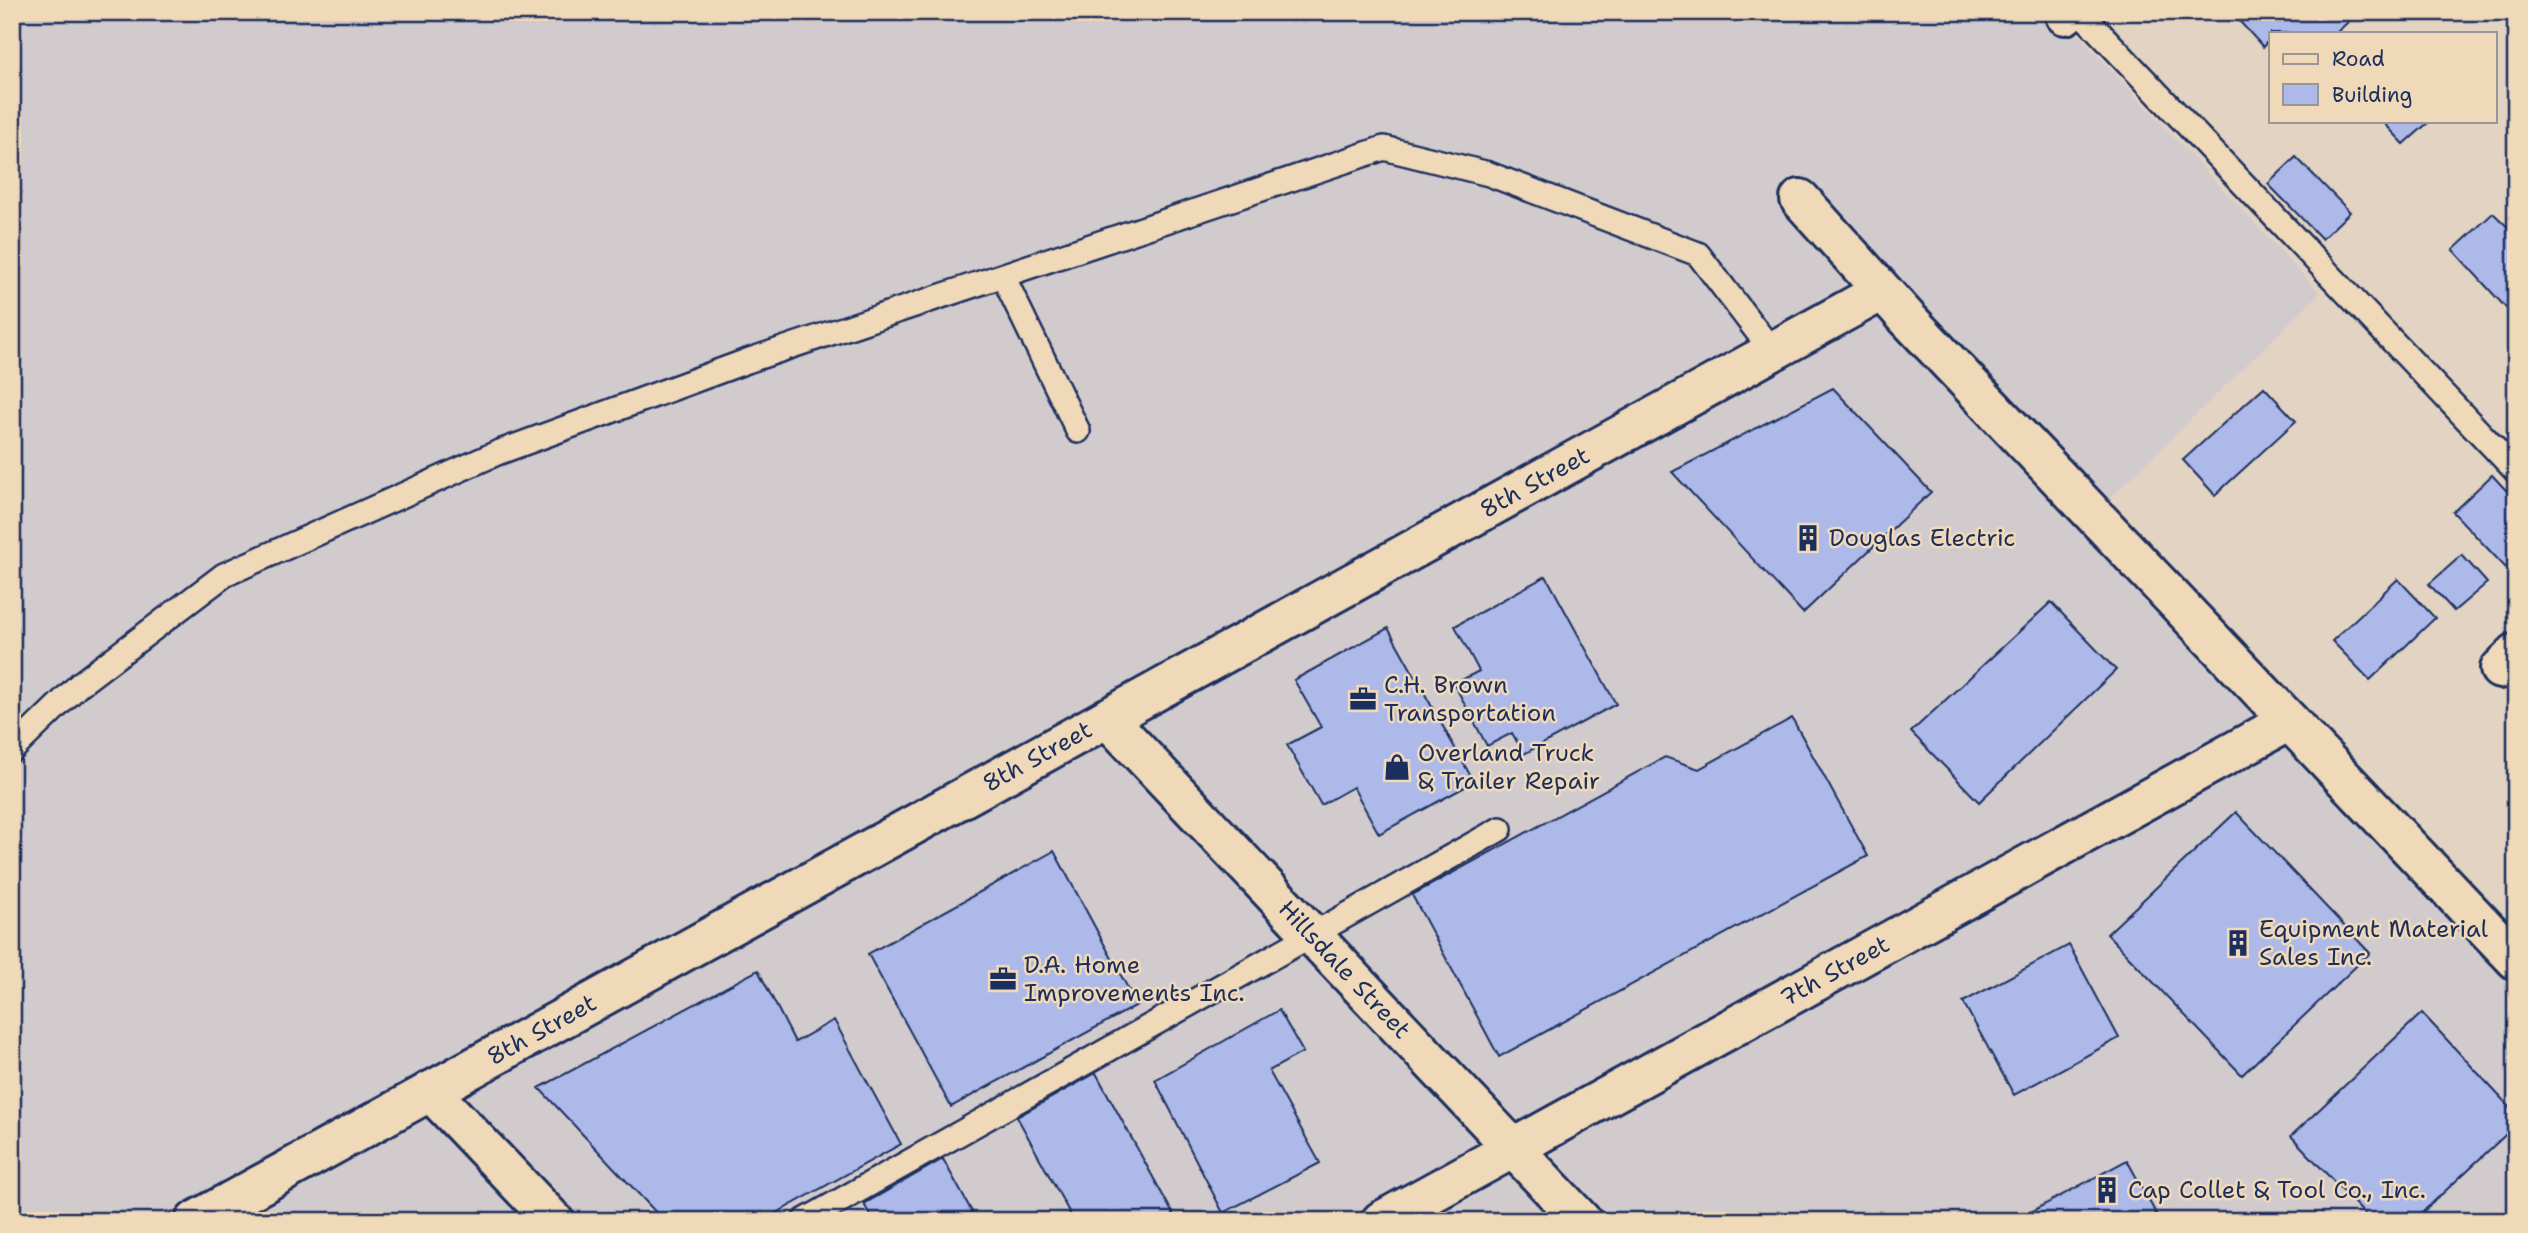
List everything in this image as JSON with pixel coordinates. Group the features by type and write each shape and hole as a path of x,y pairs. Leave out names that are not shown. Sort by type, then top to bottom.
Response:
{"street":[{"path":"1800,199 1882,291 2516,960"},
{"name":"8th Street","path":"195,1221 1882,291"},
{"name":"Hillsdale Street","path":"1107,718 1583,1221"},
{"name":"7th Street","path":"1381,1221 2289,721"},
{"path":"430,1091 554,1221"}],"lane":[{"path":"2071,13 2516,471"},
{"path":"12,750 80,684 224,575 497,453 747,361 1384,148 1489,174 1698,254 1772,351"},
{"path":"1003,276 1078,431"},
{"path":"804,1221 1500,828"}],"shaded area":[{"path":"12,12 2057,12 2320,293 2094,514 2516,960 2516,1221 12,1221"}],"building":[{"path":"2231,12 2359,12 2337,32 2269,32 2269,46 2266,43 2263,47"},
{"path":"2383,122 2429,122 2404,144"},
{"path":"2296,157 2350,212 2322,239 2268,184"},
{"path":"2493,213 2516,235 2516,319 2453,250"},
{"path":"2264,387 2296,421 2215,495 2183,460"},
{"name":"Douglas Electric","path":"1833,388 1931,492 1803,613 1672,472"},
{"path":"2492,475 2516,501 2516,558 2506,568 2453,512"},
{"path":"2462,555 2487,583 2454,611 2429,584"},
{"path":"1546,576 1616,704 1524,754 1512,733 1487,746 1454,684 1479,671 1455,626"},
{"path":"2398,579 2435,618 2370,680 2332,641"},
{"path":"2051,602 2116,670 1979,802 1911,732"},
{"path":"1388,628 1474,782 1379,834 1353,787 1321,805 1287,745 1321,727 1294,680"},
{"path":"1792,718 1868,856 1499,1057 1412,895 1665,757 1699,769"},
{"name":"Equipment Material Sales Inc.","path":"2236,812 2370,953 2242,1075 2107,934"},
{"name":"D.A. Home Improvements Inc.","path":"1054,851 1137,1005 951,1107 868,954"},
{"path":"2069,945 2119,1038 2014,1095 1963,1002"},
{"path":"758,970 795,1042 834,1020 901,1144 762,1221 664,1221 539,1088"},
{"path":"1279,1010 1303,1052 1269,1071 1320,1163 1223,1213 1155,1080"},
{"path":"2422,1013 2516,1114 2516,1125 2413,1221 2371,1221 2291,1136"},
{"path":"1096,1073 1177,1221 1074,1221 1017,1117"},
{"path":"943,1159 977,1221 873,1221 864,1204"},
{"name":"Cap Collet & Tool Co., Inc.","path":"2127,1160 2160,1221 2014,1221"}],"place":[{"name":"Douglas Electric","path":"1808,538"},
{"name":"C.H. Brown Transportation","path":"1363,699"},
{"name":"Overland Truck & Trailer Repair","path":"1397,767"},
{"name":"Equipment Material Sales Inc.","path":"2238,943"},
{"name":"D.A. Home Improvements Inc.","path":"1003,979"},
{"name":"Cap Collet & Tool Co., Inc.","path":"2107,1190"}]}
